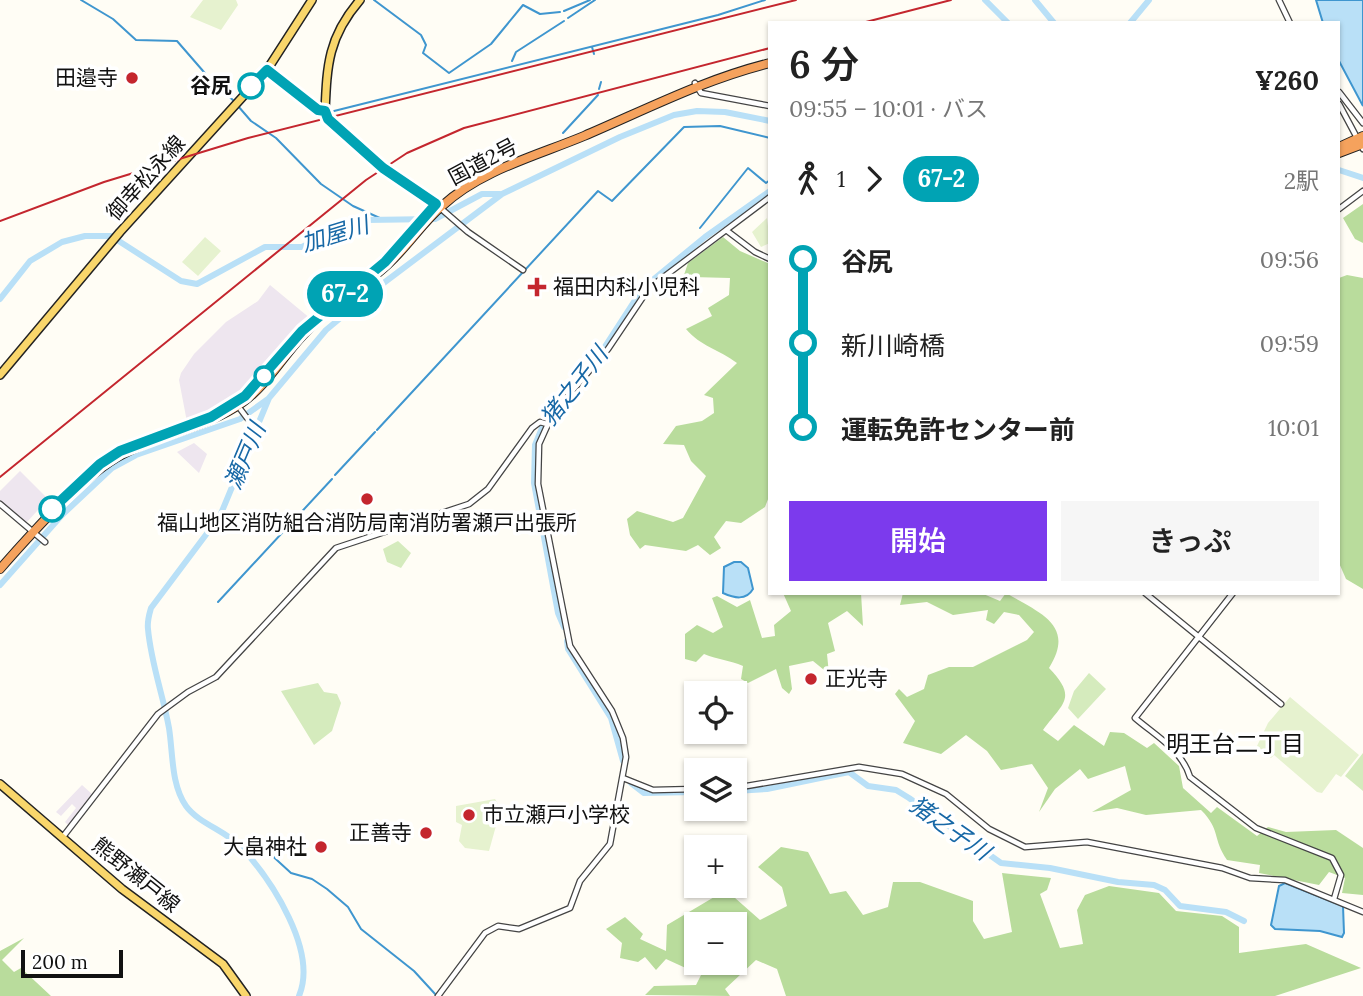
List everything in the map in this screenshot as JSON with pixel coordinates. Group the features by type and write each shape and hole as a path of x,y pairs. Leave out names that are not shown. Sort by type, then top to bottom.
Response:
{"highway":[{"name":"国道2号","path":"0,564 114,455 238,406 302,331 385,262 463,185 518,157 578,135 696,85 768,61"},
{"path":"1340,147 1361,142"},
{"path":"1340,152 1361,142"},
{"name":"国道2号","path":"0,569 34,533"}],"main road":[{"name":"御幸松永線","path":"0,375 115,238 284,47 312,0"},
{"path":"325,111 329,52 339,28 356,1"},
{"name":"熊野瀬戸線","path":"0,784 122,889 223,964 246,996"}],"street":[{"path":"1279,0 1289,21"},
{"path":"696,85 701,93 768,106"},
{"path":"1340,93 1363,123"},
{"path":"1340,106 1361,142"},
{"path":"325,111 328,119 383,168 523,270"},
{"path":"1340,208 1363,191"},
{"path":"62,838 160,713 170,704 216,677 336,548 469,505 488,489 526,435 545,423 608,349 649,288 768,198"},
{"path":"726,230 768,258"},
{"path":"238,406 246,418"},
{"path":"438,996 485,933 498,926 519,929 570,908 580,881 610,844 623,778 626,757 621,731 590,675 572,650 560,604 537,475 538,452 545,423"},
{"path":"0,504 44,541"},
{"path":"1147,595 1281,704"},
{"path":"1231,595 1135,718 1180,755 1188,766 1189,777 1237,816 1278,839 1332,858 1341,875 1334,899"},
{"path":"747,787 859,767 902,774 946,794 989,828 1025,847 1087,842 1222,868 1250,878 1286,880 1363,912"},
{"path":"623,778 653,790 684,789"}],"shaded area":[{"path":"270,285 311,319 237,398 187,422 179,380 181,373 194,354 226,322 258,301"},
{"path":"194,443 207,454 199,473 177,452"},
{"path":"20,471 48,499 27,522 0,501 0,491"},
{"path":"82,785 92,794 69,826 65,822 76,808 72,804 61,816 56,812"}],"green space":[{"path":"203,0 236,0 238,5 221,30 190,17"},
{"path":"1363,204 1363,243 1355,239 1343,218"},
{"path":"767,218 768,244 761,247 752,232"},
{"path":"205,237 221,251 198,276 182,262"},
{"path":"723,237 740,251 768,263 768,499 765,507 741,523 726,521 714,537 721,548 710,555 698,545 686,551 645,545 640,549 630,535 627,519 637,511 673,522 683,518 706,476 691,461 684,445 663,444 676,426 702,421 714,413 713,398 704,395 737,363 697,340 686,329 712,316 708,308 729,295 730,278 692,277 682,296 679,290 688,263"},
{"path":"1347,275 1363,278 1363,589 1346,579 1340,565 1340,278"},
{"path":"398,541 411,553 401,568 387,562 383,549"},
{"path":"784,595 861,595 863,626 847,611 828,623 835,651 827,654 829,674 813,661 789,666 792,689 789,694 782,688 776,669 748,683 741,679 743,666 738,664 704,654 696,662 685,659 685,634 697,625 713,633 723,627 712,598 717,596 737,607 750,600 762,638 775,636 774,625 791,611"},
{"path":"902,595 986,595 1000,601 1004,595 1010,595 1031,607 1042,614 1056,631 1056,653 1049,668 1058,678 1065,694 1061,706 1043,730 1058,741 1074,725 1104,746 1110,732 1124,733 1147,748 1154,743 1179,766 1183,788 1211,813 1217,807 1257,836 1268,827 1286,832 1336,830 1363,848 1363,895 1342,893 1345,878 1329,872 1319,885 1259,873 1260,865 1227,860 1211,823 1201,810 1146,815 1117,808 1092,812 1131,790 1125,766 1088,779 1080,769 1055,789 1039,812 1048,788 1032,764 1001,770 987,751 966,735 941,754 903,743 915,721 895,694 899,689 907,697 924,689 928,675 949,667 973,667 1027,640 1034,632 1019,615 1004,612 994,624 986,620 988,610 953,615 927,602 900,605"},
{"path":"1089,673 1106,689 1078,719 1068,708 1074,691"},
{"path":"318,683 324,692 337,694 341,703 332,731 314,745 281,691"},
{"path":"1290,697 1359,755 1341,777 1336,774 1322,793 1317,792 1274,755 1271,758 1257,746 1268,723"},
{"path":"1363,753 1363,791 1345,776"},
{"path":"495,799 498,804 496,813 499,815 489,851 465,848 459,841 462,825 456,822 456,806"},
{"path":"781,847 808,852 830,894 846,891 863,915 888,907 893,882 920,882 973,901 973,921 984,939 1012,932 1002,873 1051,878 1047,890 1040,894 1060,948 1083,944 1077,910 1085,895 1109,886 1159,893 1176,911 1222,916 1239,927 1239,953 1306,944 1361,968 1275,996 786,996 777,969 756,960 747,968 747,912 689,912 713,898 735,898 760,920 787,906 782,887 758,867"},
{"path":"684,915 684,967 666,959 656,970 645,957 638,962 620,958 622,943 606,929 625,917 643,934 640,939 666,951 667,925"},
{"path":"24,938 2,960 14,972 21,968 51,996 0,996 0,951"},
{"path":"701,975 740,975 725,989 730,996 645,995 654,986 696,985"}],"water":[{"path":"1316,0 1363,0 1363,106 1340,63 1340,21 1322,21"},
{"path":"741,562 748,568 753,589 743,597 723,593 724,567"},
{"path":"1285,883 1343,906 1342,937 1320,931 1275,929 1271,925 1279,886"}],"waterway":[{"path":"81,0 113,19 136,40 177,41 210,79 235,102"},
{"path":"374,0 421,35 426,45 423,53 449,73 491,44 523,5 540,14 560,12"},
{"path":"564,11 590,0"},
{"path":"568,18 595,0"},
{"path":"334,111 718,15 765,0"},
{"path":"985,0 1006,21"},
{"path":"1035,0 1052,21"},
{"path":"1132,21 1149,0"},
{"path":"512,61 516,52 564,21"},
{"path":"592,47 594,54"},
{"path":"599,89 601,82"},
{"path":"563,133 598,95"},
{"path":"238,106 251,121 276,138 321,184 353,206 382,219"},
{"name":"瀬戸川","path":"299,996 303,978 302,959 297,938 278,897 242,848 205,823 181,798 150,642 148,623 151,608 220,516 269,398 326,330 373,291 502,194 620,137 674,115 697,111 725,112 768,121"},
{"path":"377,430 598,191 612,201 684,127 720,126 768,138"},
{"path":"700,228 748,168 766,183 768,182"},
{"name":"瀬戸川","path":"1340,170 1363,178"},
{"name":"猪之子川","path":"564,627 558,613 534,483 535,445 547,416 599,356 643,288 705,237 768,192"},
{"name":"加屋川","path":"0,299 30,261 62,242 85,236 111,236 181,281 197,284 265,247 302,247 335,230 366,220 435,219 482,194 500,194"},
{"path":"0,585 62,515 112,468 136,455 240,419 268,399"},
{"path":"335,475 375,432"},
{"path":"218,602 332,479"},
{"name":"猪之子川","path":"567,641 568,649 611,718 623,761"},
{"name":"猪之子川","path":"747,790 767,789 849,772 868,786 896,790 1001,863 1050,868 1118,882 1154,885 1165,890 1180,906 1226,912 1244,921"},
{"name":"猪之子川","path":"631,783 644,793 684,792"},
{"path":"249,858 250,854 267,851 291,873 312,879 327,889 348,907 361,929 414,971 436,995"}],"railway":[{"path":"0,221 104,182 248,138 796,0"},
{"path":"870,21 951,0"},
{"path":"0,477 366,180 407,153 464,128 768,49"}],"bus line":[{"name":"67-2","path":"52,509 100,464 120,451 211,417 245,396 302,331 385,262 436,204 383,168 328,119 325,111 318,110 267,70 251,86"}],"place":[{"name":"田邉寺","path":"132,78"},
{"name":"谷尻","path":"251,86"},
{"name":"福田内科小児科","path":"537,287"},
{"name":"福山地区消防組合消防局南消防署瀬戸出張所","path":"367,499"},
{"name":"正光寺","path":"811,679"},
{"name":"市立瀬戸小学校","path":"469,815"},
{"name":"正善寺","path":"426,833"},
{"name":"大畠神社","path":"321,847"}],"district":[{"name":"明王台二丁目","path":"1235,744"}]}
